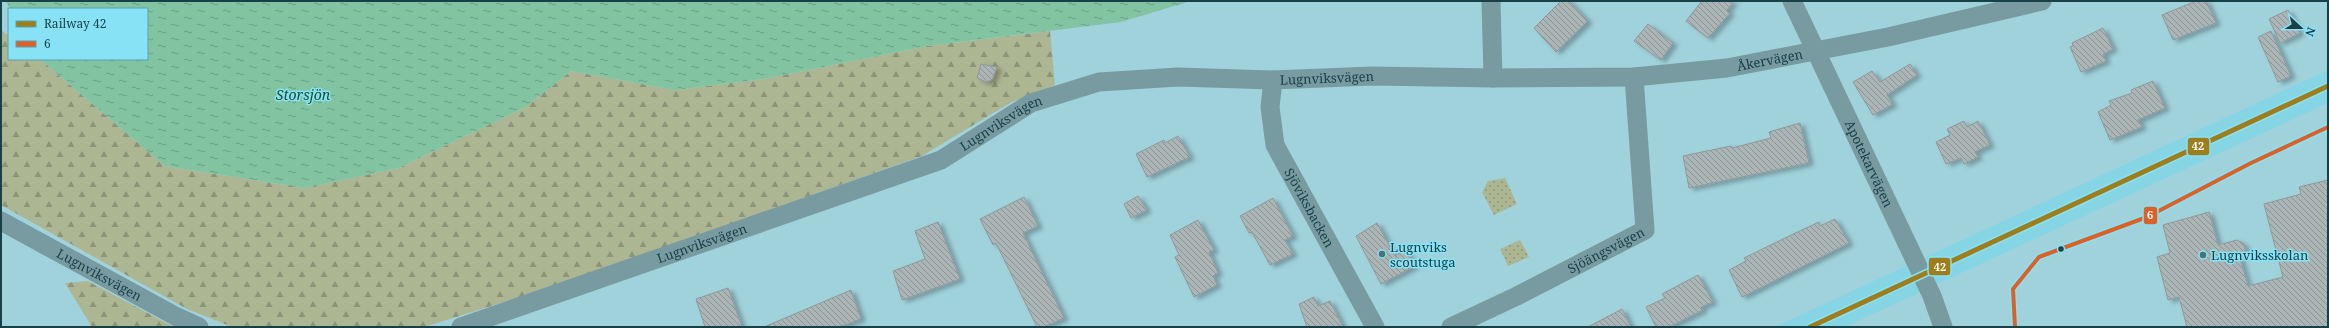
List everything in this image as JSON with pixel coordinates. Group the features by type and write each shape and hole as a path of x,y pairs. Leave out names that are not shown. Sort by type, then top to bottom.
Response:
{"street":[{"path":"1491,1 1493,78"},
{"name":"Apotekarvägen","path":"1792,1 1932,296 1942,327"},
{"name":"Åkervägen","path":"1493,78 1634,77 1727,68 1888,37 2042,1"},
{"name":"Lugnviksvägen","path":"461,327 940,160 1031,103 1099,82 1178,77 1273,80 1372,76 1493,78"},
{"name":"Sjöängsvägen","path":"1451,327 1517,296 1645,230 1634,77"},
{"name":"Sjöviksbacken","path":"1273,80 1270,107 1274,145 1375,327"},
{"name":"Lugnviksvägen","path":"1,221 177,317 200,327"}],"shaded area":[{"path":"2328,70 2328,103 1845,327 1775,327"}],"green space":[{"path":"1,30 8,35 8,60 41,60 165,166 305,188 398,168 524,108 571,71 675,90 764,79 927,46 1050,31 1055,85 1010,103 922,156 553,287 424,327 232,327 187,309 1,205"},
{"path":"1505,178 1517,204 1494,215 1482,192 1488,181"},
{"path":"1520,240 1529,257 1508,266 1500,249"},
{"path":"88,281 174,327 92,327 65,283"}],"water":[{"name":"Storsjön","path":"6,1 1191,1 1121,22 927,46 764,79 675,90 571,71 524,108 398,168 305,188 165,166 41,60 148,60 148,8 10,8"}],"building":[{"path":"1561,1 1569,1 1588,21 1556,52 1534,28"},
{"path":"1702,1 1734,1 1727,10 1730,13 1708,38 1686,21"},
{"path":"2196,1 2206,1 2216,23 2173,40 2162,15"},
{"path":"2288,10 2300,33 2280,43 2269,19"},
{"path":"1648,24 1673,43 1661,60 1634,41"},
{"path":"2103,28 2113,49 2103,54 2106,61 2081,72 2070,47 2073,46 2072,43"},
{"path":"2271,31 2291,76 2278,82 2258,37"},
{"path":"981,64 997,67 992,80 986,82 977,78"},
{"path":"1910,64 1917,75 1887,95 1893,104 1873,115 1853,82 1872,71 1880,82"},
{"path":"2153,81 2165,108 2138,120 2142,127 2110,140 2098,112 2111,105 2109,101 2132,93 2131,90"},
{"path":"1964,121 1967,127 1978,121 1990,145 1975,152 1978,157 1964,164 1961,158 1946,164 1936,142 1950,135 1947,129"},
{"path":"1800,123 1809,163 1689,188 1683,156 1731,146 1732,148 1771,138 1769,132"},
{"path":"1178,136 1190,157 1147,177 1136,154 1164,140 1165,143"},
{"name":"Lugnviksskolan","path":"2328,180 2328,327 2187,327 2179,297 2168,300 2157,257 2170,253 2163,225 2209,212 2218,245 2237,240 2244,244 2245,250 2240,258 2248,286 2283,277 2264,204 2301,194 2299,187"},
{"path":"1138,196 1147,210 1131,218 1124,204"},
{"path":"1024,197 1038,226 1023,233 1064,318 1044,327 1037,327 996,243 993,245 980,219"},
{"path":"1273,198 1293,236 1285,240 1293,254 1270,265 1252,232 1249,233 1240,216"},
{"path":"1835,219 1849,243 1742,297 1729,270 1746,261 1744,258 1791,235 1819,222 1820,226"},
{"path":"1198,220 1214,250 1209,252 1218,273 1213,276 1217,285 1194,297 1175,257 1179,255 1170,235"},
{"path":"938,222 960,279 902,300 893,271 925,259 915,231"},
{"name":"Lugnviks scoutstuga","path":"1377,223 1395,256 1406,250 1415,266 1381,284 1356,236"},
{"path":"1698,275 1713,302 1701,307 1703,310 1669,327 1656,327 1646,307 1665,298 1662,294"},
{"path":"728,288 742,327 705,327 696,299"},
{"path":"851,290 861,319 839,327 764,327"},
{"path":"1314,297 1318,306 1330,301 1343,327 1307,327 1299,304"},
{"path":"1622,309 1631,327 1588,327"}],"rail line":[{"name":"42","path":"1810,327 2328,86"}],"transit line":[{"name":"6","path":"2015,327 2013,289 2039,257 2147,217 2251,163 2328,127"}],"place":[{"name":"Lugnviks scoutstuga","path":"1382,254"},
{"name":"Lugnviksskolan","path":"2203,255"}]}
